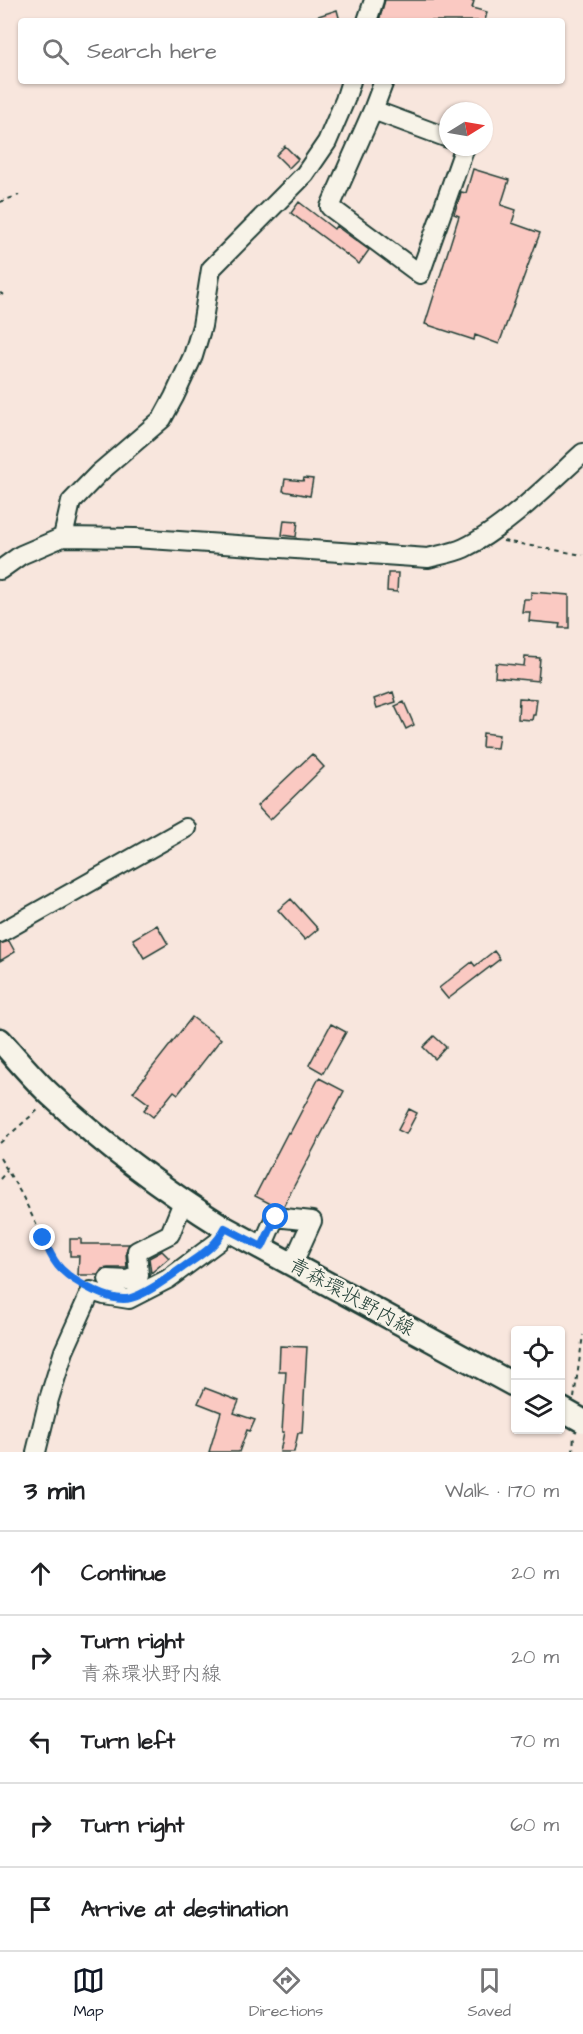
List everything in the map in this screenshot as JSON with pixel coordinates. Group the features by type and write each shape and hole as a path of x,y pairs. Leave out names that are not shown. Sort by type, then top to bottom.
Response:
{"main road":[{"name":"青森環状野内線","path":"0,1040 52,1097 138,1170 183,1202 225,1228 511,1383"},
{"path":"568,1401 583,1420"}],"street":[{"path":"368,18 374,0"},
{"path":"63,537 71,502 99,473 162,418 193,356 202,326 211,269 305,174 327,142 350,84"},
{"path":"383,84 330,207 420,274 462,156"},
{"path":"373,110 439,135"},
{"path":"0,570 21,555 63,537 135,538 428,558 462,549 484,537 547,487 583,453"},
{"path":"0,933 186,828"},
{"path":"108,1279 128,1280 139,1275 137,1251 170,1234 183,1202"},
{"path":"262,1247 276,1217 312,1221 293,1263"},
{"path":"36,1452 64,1351 92,1291 129,1299 168,1279 219,1241 225,1228"}],"path":[{"path":"0,201 19,195"},
{"path":"0,293 6,296"},
{"path":"484,537 583,555"},
{"path":"0,1143 52,1097"},
{"path":"0,1158 22,1195 51,1255 61,1269 92,1291"},
{"path":"0,1179 7,1171"},
{"path":"568,1401 583,1335"}],"building":[{"path":"385,0 469,0 474,1 472,8 487,12 486,18 380,18"},
{"path":"337,10 339,18 312,18"},
{"path":"285,146 298,159 289,168 276,155"},
{"path":"473,169 509,180 501,205 516,210 512,223 540,233 499,344 475,335 474,340 425,324 459,216 454,214 461,192 466,193"},
{"path":"299,202 334,229 336,226 369,250 359,264 291,213"},
{"path":"304,478 313,479 310,496 283,491 285,479 303,481"},
{"path":"284,520 298,521 296,537 282,535"},
{"path":"388,573 398,573 397,592 387,591"},
{"path":"531,592 569,595 569,628 559,628 560,624 529,621 530,612 522,612 524,599 531,599"},
{"path":"525,657 540,658 538,681 495,677 496,663 524,666"},
{"path":"393,692 396,702 377,708 374,699"},
{"path":"519,698 537,699 532,720 518,719"},
{"path":"404,702 414,725 406,729 395,706"},
{"path":"483,733 499,735 497,748 482,747"},
{"path":"312,754 324,767 270,820 257,806"},
{"path":"291,899 318,929 305,940 278,910"},
{"path":"157,925 168,944 144,958 133,939"},
{"path":"9,941 15,952 0,961 0,944"},
{"path":"494,951 500,959 448,999 439,988 472,962 475,966"},
{"path":"192,1017 221,1039 178,1094 174,1091 153,1117 144,1110 149,1104 133,1092"},
{"path":"331,1024 346,1032 323,1073 309,1065"},
{"path":"434,1036 446,1047 435,1059 423,1047"},
{"path":"319,1078 344,1091 283,1207 275,1206 255,1196"},
{"path":"409,1109 417,1113 406,1134 398,1130"},
{"path":"70,1239 81,1239 81,1244 129,1244 126,1252 127,1268 102,1269 98,1275 78,1275 79,1256 70,1256"},
{"path":"162,1251 169,1258 151,1273 149,1258"},
{"path":"280,1346 307,1347 302,1433 298,1433 294,1452 280,1452 284,1432 282,1432 286,1371 279,1371"},
{"path":"205,1388 239,1401 234,1413 255,1420 250,1431 247,1430 239,1452 209,1452 221,1412 198,1403"}],"route":[{"path":"43,1238 61,1269 92,1291 129,1299 168,1279 219,1241 225,1228 262,1247 276,1217"}]}
